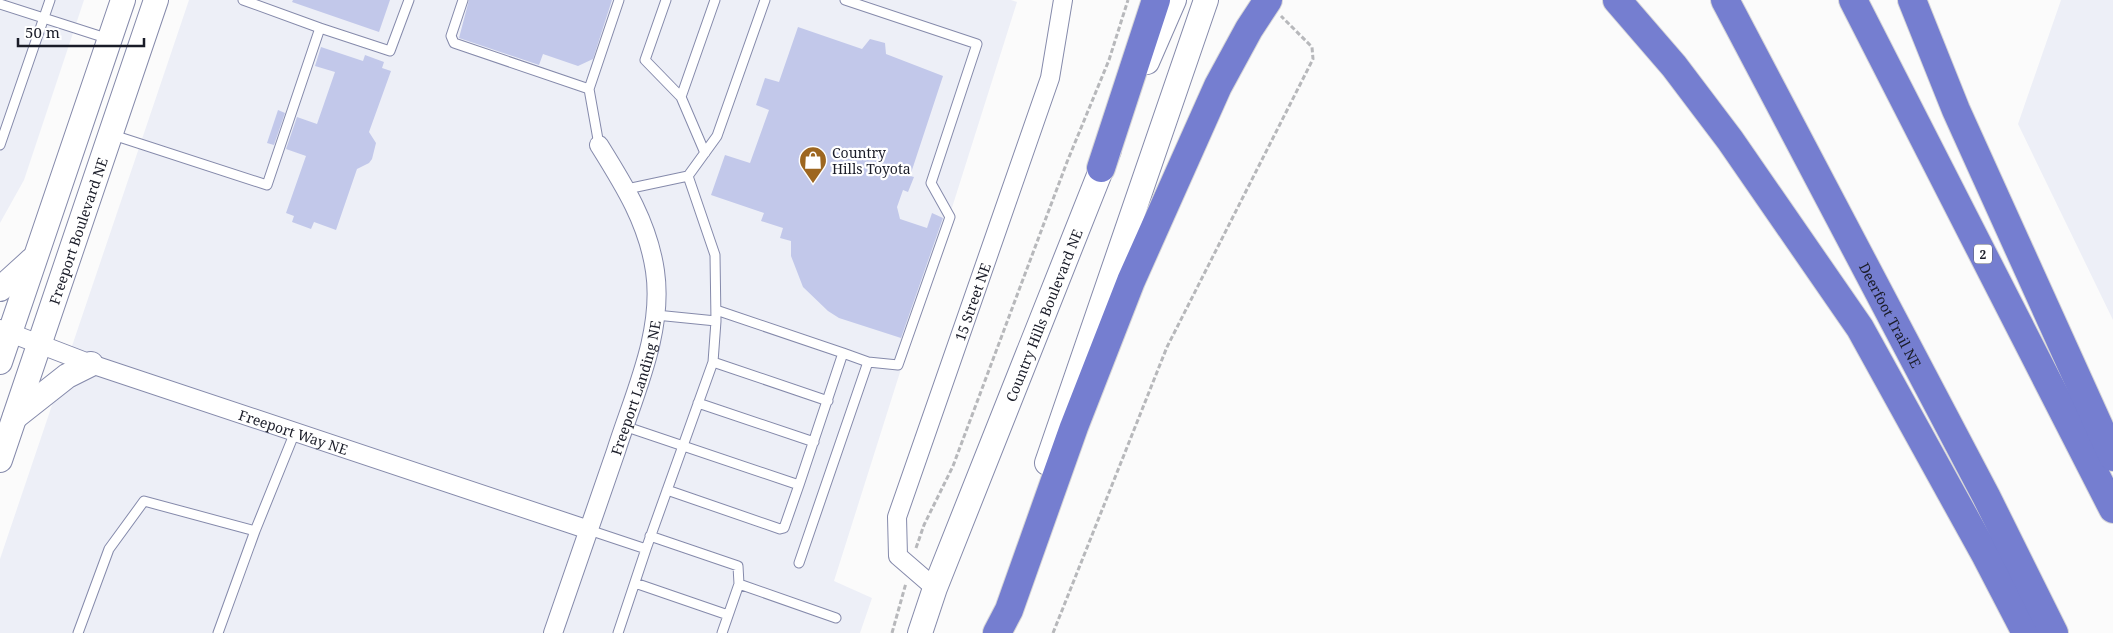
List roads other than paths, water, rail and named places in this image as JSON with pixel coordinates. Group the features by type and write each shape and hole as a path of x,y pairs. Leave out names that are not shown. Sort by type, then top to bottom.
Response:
{"highway":[{"path":"1101,168 1156,0"},
{"path":"1617,0 1674,66 1730,140 1860,328 2026,633"},
{"name":"Deerfoot Trail NE","path":"1725,0 1986,496 2054,633"},
{"name":"2","path":"1853,0 2113,509"},
{"path":"1912,0 1956,110 2113,457"},
{"path":"997,633 1009,610 1074,427 1131,281 1218,86 1266,2"}],"main road":[{"path":"0,362 5,331 34,259 123,0"},
{"name":"Freeport Boulevard NE","path":"0,460 156,0"},
{"name":"Country Hills Boulevard NE","path":"920,633 935,588 1016,389 1101,168 1174,0"},
{"path":"990,633 1206,0"},
{"path":"0,289 34,259"},
{"path":"15,417 66,376 91,364"}],"street":[{"name":"15 Street NE","path":"935,588 898,556 897,517 1050,78 1064,0"},
{"name":"Freeport Landing NE","path":"553,633 644,365 656,315 655,272 646,232 626,189 598,145"},
{"name":"Freeport Way NE","path":"5,331 91,364 589,530"}],"lane":[{"path":"0,145 50,0"},
{"path":"243,0 390,51 408,0"},
{"path":"463,0 451,36 454,43 589,89"},
{"path":"598,145 589,89 619,0"},
{"path":"666,0 646,60 681,97 705,153"},
{"path":"681,97 715,0"},
{"path":"626,189 688,176 717,136 766,0"},
{"path":"716,310 868,362 898,366 950,217 931,183 977,44 846,0"},
{"path":"0,4 110,40"},
{"path":"110,134 267,185 320,28"},
{"path":"629,633 618,631 713,362 716,320 714,255 688,176"},
{"path":"656,315 716,320"},
{"path":"667,490 780,529 784,528 843,353"},
{"path":"713,362 828,401"},
{"path":"799,563 868,362"},
{"path":"698,403 814,442"},
{"path":"624,426 799,485"},
{"path":"218,633 255,531 295,432"},
{"path":"78,633 109,549 144,501 255,531"},
{"path":"589,530 646,549"},
{"path":"650,536 738,566 739,584 722,633"},
{"path":"635,583 728,615"},
{"path":"739,584 836,618"}],"place":[{"name":"Country Hills Toyota","path":"813,184"}]}
